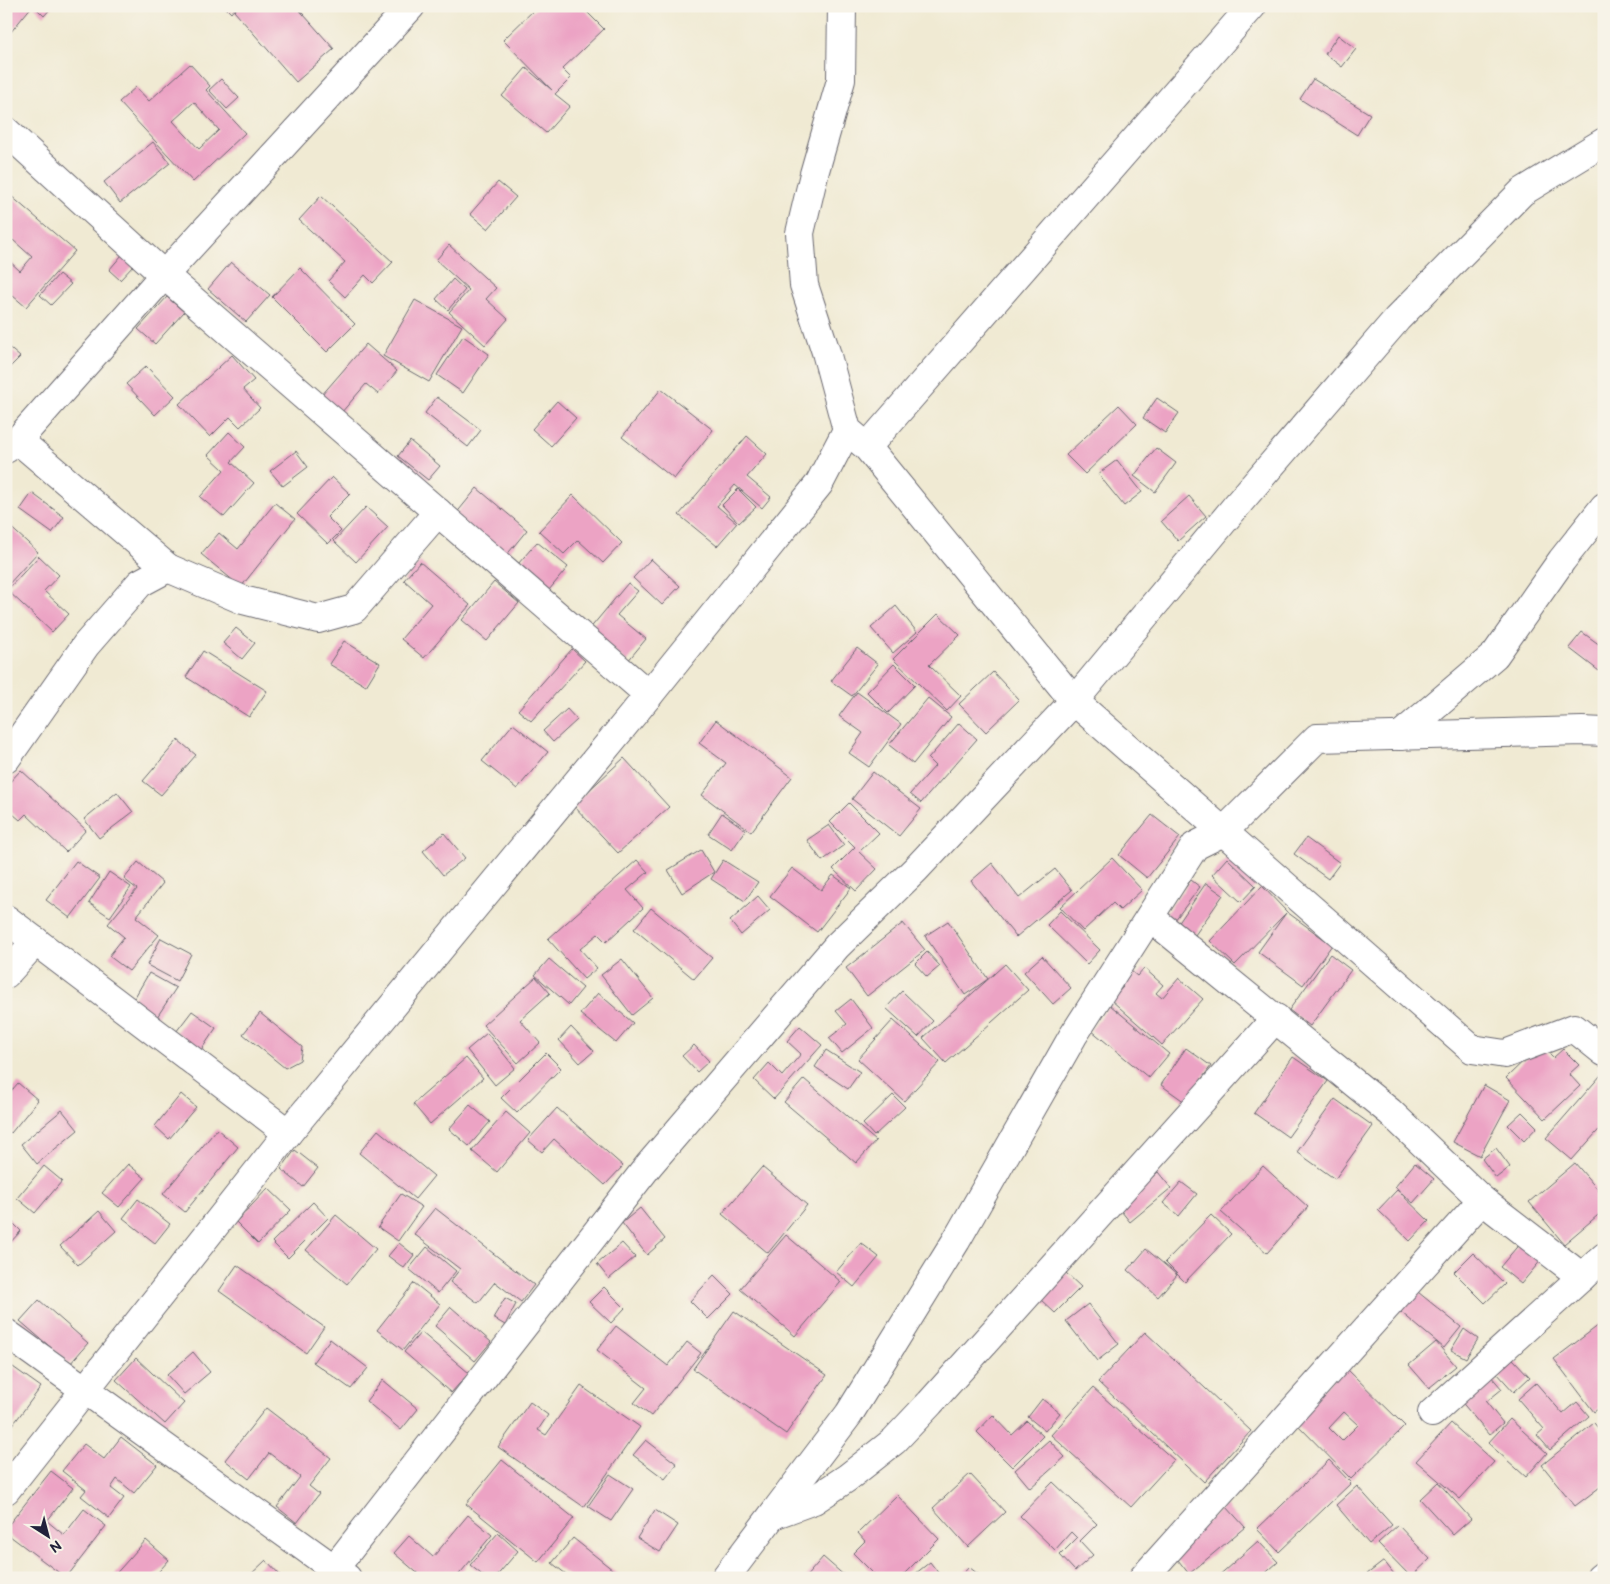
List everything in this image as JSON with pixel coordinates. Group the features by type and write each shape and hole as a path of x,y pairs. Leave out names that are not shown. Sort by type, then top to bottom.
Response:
{"street":[{"path":"411,6 12,444 168,568 243,600 318,619 354,609 438,512"},
{"path":"842,6 841,80 814,174 800,233 804,285 857,438 1074,701 1472,1049 1505,1054 1574,1028 1604,1052"},
{"path":"6,1490 288,1133 649,695 857,438 1252,6"},
{"path":"6,131 164,275 649,695"},
{"path":"6,1333 336,1574 655,1157 837,946 916,869 1074,701 1237,505 1397,319 1522,192 1604,142"},
{"path":"1400,736 1495,655 1562,560 1604,507"},
{"path":"6,759 86,645 140,583 168,568"},
{"path":"724,1578 849,1414 956,1241 1073,1036 1195,846 1223,832 1317,738 1604,732"},
{"path":"1150,916 1390,1112 1482,1200 1582,1277"},
{"path":"6,919 288,1133"},
{"path":"6,974 36,941"},
{"path":"773,1515 814,1500 847,1478 894,1441 1276,1018"},
{"path":"1155,1573 1482,1200"},
{"path":"1432,1413 1604,1257"},
{"path":"1600,1578 1604,1575"}],"building":[{"path":"6,6 32,6 6,38"},
{"path":"34,6 53,6 44,16"},
{"path":"224,6 237,6 231,13"},
{"path":"239,6 296,6 334,49 296,82 234,11"},
{"path":"538,6 581,6 604,29 562,69 571,78 555,94 570,106 546,133 502,96 526,68 552,90 503,40"},
{"path":"1338,35 1356,49 1342,67 1325,54"},
{"path":"190,64 210,86 206,90 245,133 193,182 119,102 136,87 149,101","holes":["194,102 219,130 199,149 173,121"]},
{"path":"221,79 239,98 227,109 209,90"},
{"path":"1313,79 1370,114 1357,135 1300,99"},
{"path":"153,142 170,163 120,203 104,182"},
{"path":"498,182 516,197 488,229 470,214"},
{"path":"10,195 75,251 26,307 6,290 6,258 20,271 32,257 13,240 6,248 6,199"},
{"path":"321,196 393,262 373,283 365,275 345,297 328,281 345,262 299,220"},
{"path":"449,245 496,288 486,299 508,319 485,345 449,312 469,290 436,260"},
{"path":"122,255 134,265 120,280 109,270"},
{"path":"231,262 270,295 246,322 208,289"},
{"path":"300,268 355,324 327,352 272,297"},
{"path":"59,274 71,284 51,305 40,295"},
{"path":"453,279 465,290 448,310 436,299"},
{"path":"167,297 184,312 155,344 138,329"},
{"path":"415,300 462,326 429,382 383,356"},
{"path":"463,336 489,354 463,393 437,375"},
{"path":"366,344 397,371 378,394 366,384 341,413 321,396"},
{"path":"6,345 20,357 6,371"},
{"path":"232,355 254,380 243,389 260,408 240,427 230,417 210,437 179,404"},
{"path":"146,366 175,396 155,415 126,384"},
{"path":"661,389 713,430 674,479 622,437"},
{"path":"437,397 481,430 468,447 425,413"},
{"path":"1157,398 1179,413 1165,433 1143,418"},
{"path":"557,401 576,418 551,446 532,429"},
{"path":"1119,405 1137,424 1085,474 1066,455"},
{"path":"229,432 245,447 231,462 254,483 224,517 200,497 224,470 208,455"},
{"path":"747,436 767,454 747,477 771,497 762,508 735,485 717,506 737,523 717,546 679,515"},
{"path":"410,441 440,466 428,480 398,456"},
{"path":"1156,448 1176,463 1155,492 1134,476"},
{"path":"296,451 308,467 283,486 270,471"},
{"path":"1117,460 1142,492 1124,506 1098,474"},
{"path":"332,477 350,494 327,517 341,531 328,544 297,514"},
{"path":"477,488 527,530 505,557 455,515"},
{"path":"738,489 756,507 739,523 722,505"},
{"path":"32,493 64,517 52,533 20,510"},
{"path":"573,495 622,543 603,563 578,540 564,554 539,531"},
{"path":"1189,496 1206,516 1178,541 1161,521"},
{"path":"275,503 295,519 241,587 201,554 219,533 238,549"},
{"path":"366,507 388,527 356,562 334,541"},
{"path":"6,523 38,552 7,586 6,585"},
{"path":"537,542 568,567 549,590 518,564"},
{"path":"39,556 59,575 44,591 69,614 52,632 7,590"},
{"path":"651,559 680,586 662,605 633,578"},
{"path":"420,562 470,605 424,658 401,639 431,604 404,580"},
{"path":"494,582 519,603 487,641 462,620"},
{"path":"628,583 638,591 617,615 646,639 627,662 588,631"},
{"path":"896,606 917,632 893,653 871,628"},
{"path":"938,614 960,635 929,665 961,696 947,711 893,659"},
{"path":"236,628 255,643 242,659 223,643"},
{"path":"1582,632 1604,648 1604,664 1599,671 1569,648"},
{"path":"344,641 380,663 366,686 329,664"},
{"path":"857,648 878,664 852,696 831,681"},
{"path":"572,649 585,661 531,721 518,710"},
{"path":"203,651 267,691 249,717 186,677"},
{"path":"894,664 915,685 888,713 867,692"},
{"path":"993,672 1019,700 986,732 959,704"},
{"path":"857,692 901,724 869,767 849,753 863,733 839,716"},
{"path":"928,698 951,717 913,764 889,745"},
{"path":"567,709 577,720 553,742 543,731"},
{"path":"716,720 792,777 751,832 702,795 726,763 699,743"},
{"path":"959,723 977,739 921,803 910,794 935,766 928,759"},
{"path":"513,724 548,752 517,789 482,761"},
{"path":"178,740 196,755 161,795 143,781"},
{"path":"624,758 669,807 618,853 573,805"},
{"path":"21,770 86,830 66,852 26,814 20,820 6,808 6,786"},
{"path":"873,772 921,809 899,836 852,799"},
{"path":"117,792 133,812 99,838 84,819"},
{"path":"849,803 879,833 859,852 877,869 856,891 833,869 855,847 830,822"},
{"path":"722,813 746,830 732,850 708,834"},
{"path":"1152,815 1180,837 1147,878 1119,855"},
{"path":"829,825 844,845 822,861 807,840"},
{"path":"444,833 465,858 443,875 423,851"},
{"path":"1306,838 1340,863 1328,879 1294,854"},
{"path":"701,850 714,872 682,893 668,870"},
{"path":"1112,858 1142,890 1120,910 1113,903 1083,931 1060,907"},
{"path":"1227,858 1256,886 1241,902 1212,875"},
{"path":"637,860 648,872 627,890 643,908 606,942 598,934 580,949 597,968 584,979 548,939"},
{"path":"723,860 758,882 745,901 711,879"},
{"path":"76,861 100,878 70,918 46,900"},
{"path":"138,862 163,883 136,917 159,935 129,971 109,956 124,937 108,924 137,889 124,879"},
{"path":"992,863 1019,898 1055,869 1072,890 1016,937 971,881"},
{"path":"792,868 821,890 833,875 851,888 817,932 770,896"},
{"path":"109,872 131,887 110,917 89,903"},
{"path":"1191,880 1200,887 1175,920 1166,913"},
{"path":"1206,883 1223,895 1195,935 1178,924"},
{"path":"1262,886 1287,912 1332,945 1303,985 1258,952 1286,913 1235,965 1210,941"},
{"path":"758,896 770,910 741,935 730,921"},
{"path":"651,908 712,958 694,979 634,929"},
{"path":"1060,911 1100,950 1087,964 1047,925"},
{"path":"948,921 988,979 965,995 925,936"},
{"path":"903,923 925,950 867,996 846,968"},
{"path":"161,938 191,954 177,981 147,965"},
{"path":"927,952 940,966 927,977 915,964"},
{"path":"1330,954 1351,970 1310,1026 1289,1010"},
{"path":"1042,956 1071,988 1053,1004 1024,972"},
{"path":"549,959 583,988 569,1005 535,975"},
{"path":"622,959 653,998 632,1015 601,975"},
{"path":"1005,964 1028,990 946,1063 923,1038"},
{"path":"1144,968 1163,985 1156,993 1162,998 1179,978 1203,999 1162,1045 1111,1000 1123,987 1120,984 1131,971 1137,976"},
{"path":"149,973 176,988 157,1017 132,1002"},
{"path":"536,977 550,993 520,1020 540,1043 518,1063 483,1025"},
{"path":"902,991 933,1021 918,1037 886,1008"},
{"path":"598,993 633,1023 616,1043 580,1014"},
{"path":"851,999 873,1028 842,1053 829,1038 847,1024 836,1011"},
{"path":"1110,1005 1169,1054 1149,1078 1091,1030"},
{"path":"192,1011 216,1028 201,1050 176,1032"},
{"path":"260,1013 302,1047 300,1060 285,1068 243,1034"},
{"path":"893,1020 940,1062 904,1101 858,1059"},
{"path":"800,1026 822,1045 774,1099 754,1080 769,1063 782,1076 801,1054 787,1041"},
{"path":"571,1027 594,1051 580,1063 559,1040"},
{"path":"487,1033 515,1068 495,1085 467,1050"},
{"path":"694,1045 709,1061 697,1072 682,1056"},
{"path":"1540,1045 1553,1058 1563,1049 1579,1065 1569,1074 1580,1086 1545,1119 1506,1078"},
{"path":"1186,1048 1211,1066 1185,1102 1161,1085"},
{"path":"826,1050 860,1072 848,1089 815,1067"},
{"path":"546,1053 561,1068 517,1113 501,1098"},
{"path":"1293,1057 1328,1081 1288,1137 1254,1113"},
{"path":"466,1058 483,1078 430,1124 413,1104"},
{"path":"1601,1075 1604,1077 1604,1124 1572,1160 1546,1138"},
{"path":"804,1079 876,1141 856,1163 784,1102"},
{"path":"18,1083 38,1100 11,1133 6,1129 6,1097"},
{"path":"1484,1085 1510,1100 1480,1156 1453,1142"},
{"path":"181,1094 196,1107 169,1139 155,1126"},
{"path":"893,1095 905,1107 874,1136 863,1124"},
{"path":"1335,1099 1373,1126 1335,1179 1297,1152"},
{"path":"470,1105 490,1122 469,1146 449,1129"},
{"path":"557,1108 623,1166 605,1185 554,1139 542,1152 528,1140"},
{"path":"62,1110 78,1130 37,1164 21,1144"},
{"path":"506,1112 530,1133 497,1172 472,1151"},
{"path":"1522,1112 1537,1127 1524,1141 1508,1125"},
{"path":"217,1129 238,1147 185,1212 163,1194"},
{"path":"378,1130 434,1176 415,1199 359,1153"},
{"path":"1496,1148 1510,1167 1496,1178 1482,1159"},
{"path":"295,1150 318,1168 303,1187 281,1169"},
{"path":"1415,1163 1434,1179 1413,1203 1395,1187"},
{"path":"1575,1163 1604,1197 1604,1210 1564,1244 1529,1202"},
{"path":"128,1164 145,1178 119,1207 102,1193"},
{"path":"44,1166 62,1181 35,1213 17,1198"},
{"path":"1263,1166 1308,1207 1267,1253 1221,1212"},
{"path":"762,1167 807,1205 768,1253 722,1214"},
{"path":"1158,1172 1171,1188 1130,1222 1117,1206"},
{"path":"1181,1182 1197,1194 1179,1216 1163,1203"},
{"path":"268,1188 291,1210 258,1244 236,1222"},
{"path":"1397,1190 1429,1221 1410,1241 1378,1210"},
{"path":"401,1194 422,1207 398,1241 378,1227"},
{"path":"138,1199 170,1224 155,1243 123,1218"},
{"path":"313,1202 328,1218 288,1258 272,1242"},
{"path":"435,1208 534,1285 521,1302 495,1282 478,1303 450,1282 460,1269 414,1234"},
{"path":"640,1208 665,1239 647,1255 622,1223"},
{"path":"99,1211 116,1231 78,1265 60,1246"},
{"path":"336,1215 376,1249 347,1284 306,1250"},
{"path":"1211,1215 1231,1234 1185,1282 1165,1262"},
{"path":"6,1216 21,1231 6,1247"},
{"path":"786,1235 841,1282 795,1336 740,1289"},
{"path":"1521,1242 1542,1259 1521,1284 1500,1267"},
{"path":"399,1243 414,1255 404,1268 388,1256"},
{"path":"622,1243 635,1257 609,1279 597,1264"},
{"path":"861,1243 879,1257 854,1287 836,1272"},
{"path":"427,1247 456,1271 438,1293 409,1269"},
{"path":"1146,1249 1177,1275 1158,1297 1128,1270"},
{"path":"1473,1253 1505,1284 1485,1303 1454,1272"},
{"path":"237,1265 324,1327 306,1353 219,1291"},
{"path":"1066,1273 1081,1287 1055,1313 1040,1299"},
{"path":"714,1275 733,1294 708,1319 690,1301"},
{"path":"414,1283 440,1304 403,1350 377,1330"},
{"path":"604,1287 625,1308 611,1323 589,1302"},
{"path":"1413,1288 1461,1327 1444,1348 1396,1308"},
{"path":"505,1298 516,1304 505,1325 493,1318"},
{"path":"39,1300 88,1343 70,1364 20,1321"},
{"path":"1088,1304 1119,1344 1097,1361 1066,1321"},
{"path":"451,1307 491,1342 475,1361 435,1326"},
{"path":"734,1311 827,1375 786,1434 693,1369"},
{"path":"1599,1325 1604,1332 1604,1405 1594,1412 1554,1359"},
{"path":"616,1326 668,1366 687,1342 701,1353 651,1416 634,1403 646,1388 597,1350"},
{"path":"1464,1329 1478,1339 1466,1358 1451,1350"},
{"path":"421,1332 469,1373 451,1393 404,1352"},
{"path":"1145,1332 1251,1431 1204,1482 1098,1382"},
{"path":"330,1339 368,1368 351,1389 313,1362"},
{"path":"1436,1342 1456,1366 1429,1388 1409,1365"},
{"path":"193,1352 210,1372 184,1394 167,1375"},
{"path":"136,1358 184,1403 165,1424 116,1380"},
{"path":"1513,1359 1530,1377 1514,1392 1497,1373"},
{"path":"6,1362 41,1387 6,1434"},
{"path":"1345,1367 1405,1426 1351,1479 1292,1419","holes":["1344,1412 1358,1425 1342,1441 1329,1428"]},
{"path":"1490,1375 1502,1389 1486,1402 1503,1423 1489,1435 1460,1400"},
{"path":"383,1380 418,1409 401,1430 366,1401"},
{"path":"1536,1383 1563,1414 1577,1402 1589,1416 1550,1450 1537,1435 1544,1429 1518,1399"},
{"path":"581,1386 640,1427 584,1507 498,1447 530,1402 548,1415 538,1430 546,1435"},
{"path":"1093,1388 1174,1460 1131,1507 1051,1435"},
{"path":"1042,1399 1060,1413 1045,1431 1028,1417"},
{"path":"266,1408 331,1458 309,1486 319,1494 297,1523 277,1507 300,1477 269,1453 249,1479 225,1460"},
{"path":"993,1415 1012,1435 1027,1421 1043,1436 1012,1467 977,1432"},
{"path":"1510,1419 1547,1453 1526,1477 1488,1443"},
{"path":"1451,1423 1494,1462 1460,1499 1416,1461"},
{"path":"1594,1423 1604,1435 1604,1484 1575,1506 1542,1465"},
{"path":"121,1437 157,1465 134,1493 117,1479 111,1488 124,1498 109,1518 81,1496 86,1490 62,1471 84,1444 104,1459"},
{"path":"646,1440 677,1464 665,1479 633,1455"},
{"path":"1049,1440 1065,1457 1030,1488 1015,1470"},
{"path":"502,1460 574,1518 538,1562 466,1504"},
{"path":"1329,1460 1351,1483 1279,1552 1257,1529"},
{"path":"51,1471 73,1488 47,1521 64,1535 84,1509 106,1526 66,1578 6,1533 6,1528"},
{"path":"610,1474 633,1489 611,1521 588,1506"},
{"path":"970,1474 1005,1512 968,1547 933,1508"},
{"path":"1053,1482 1097,1524 1080,1541 1093,1555 1075,1571 1060,1555 1077,1538 1071,1532 1055,1550 1020,1516"},
{"path":"1438,1482 1471,1519 1453,1535 1420,1499"},
{"path":"1357,1486 1392,1525 1369,1544 1336,1505"},
{"path":"897,1495 939,1539 900,1578 878,1578 853,1553 865,1541 858,1533"},
{"path":"1226,1506 1245,1527 1189,1574 1171,1551"},
{"path":"655,1510 678,1525 660,1552 637,1538"},
{"path":"468,1515 492,1535 456,1578 423,1578 394,1553 409,1536 433,1557"},
{"path":"1398,1525 1430,1559 1411,1577 1378,1543"},
{"path":"498,1533 518,1551 495,1578 486,1578 470,1565"},
{"path":"573,1538 623,1578 571,1578 552,1563"},
{"path":"146,1540 169,1560 153,1578 112,1578"},
{"path":"1258,1541 1278,1562 1260,1578 1216,1578"},
{"path":"823,1557 847,1578 805,1578"},
{"path":"266,1560 280,1575 277,1578 247,1578"},
{"path":"1384,1561 1397,1578 1362,1578"},
{"path":"930,1562 942,1578 910,1578"},
{"path":"969,1567 983,1578 959,1578"}]}
